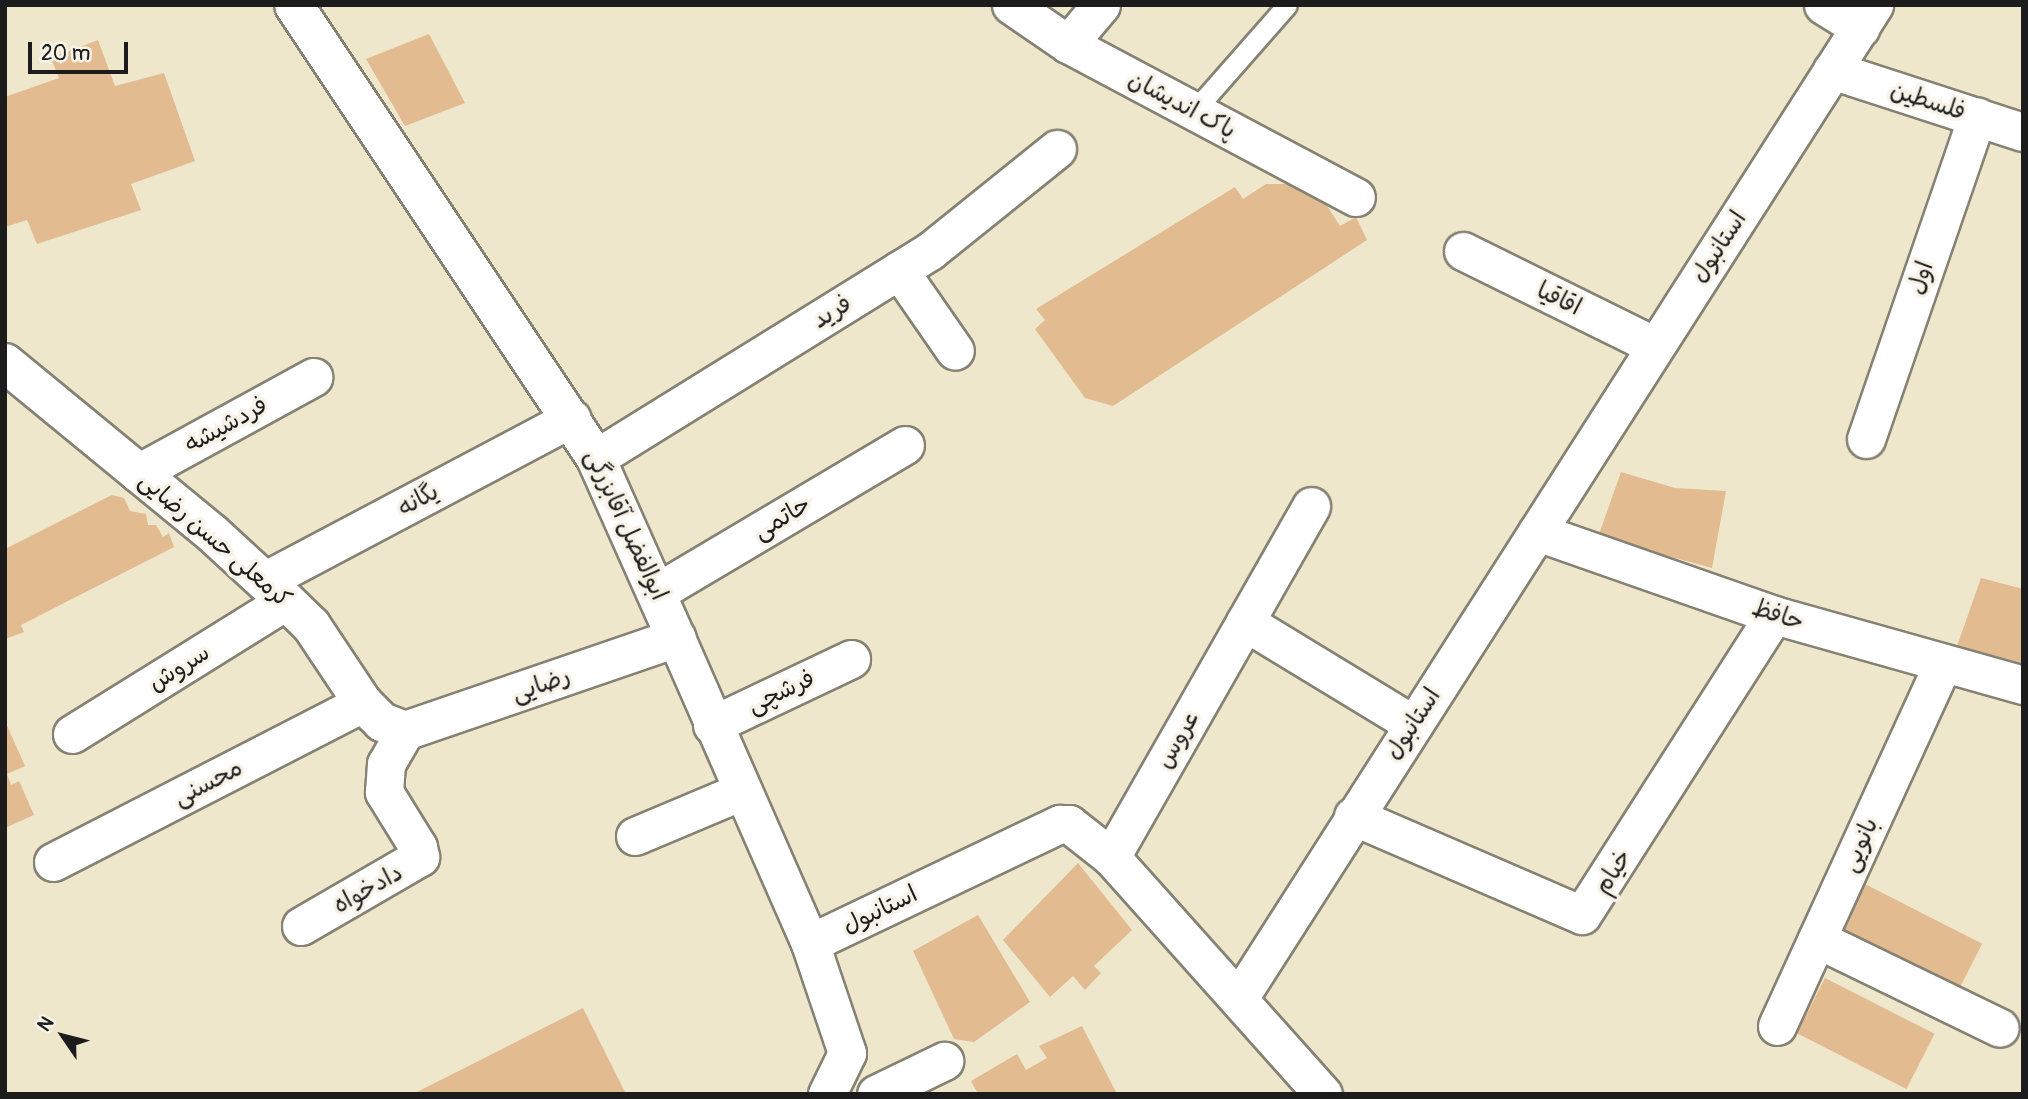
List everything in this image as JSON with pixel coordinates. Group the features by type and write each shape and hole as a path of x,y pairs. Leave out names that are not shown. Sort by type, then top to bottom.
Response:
{"street":[{"name":"ابوالفضل آقابزرگی","path":"294,5 572,418 596,458 659,591 712,725 810,943 846,1053 827,1094"},
{"name":"پاک اندیشان","path":"1012,5 1068,44 1356,197"},
{"path":"1068,44 1101,5"},
{"path":"1823,5 1867,17"},
{"name":"استانبول","path":"810,943 1060,824 1077,828 1111,857 1239,998 1353,816 1867,17"},
{"name":"فلسطین","path":"1832,70 2023,132"},
{"name":"اول","path":"1866,439 1977,117"},
{"name":"فرید","path":"596,458 899,270 1057,149"},
{"name":"اقاقیا","path":"1462,251 1655,346"},
{"path":"899,270 955,351"},
{"name":"کرمعلی حسن رضایی","path":"5,363 138,473 312,625 363,703 382,722 405,732"},
{"name":"فردشیشه","path":"138,473 313,377"},
{"name":"یگانه","path":"275,591 572,418"},
{"name":"حاتمی","path":"659,591 905,445"},
{"name":"عروس","path":"1111,857 1311,506"},
{"name":"حافظ","path":"1537,532 1773,615 1942,665 2023,685"},
{"name":"سروش","path":"72,734 275,591"},
{"name":"خیام","path":"1353,816 1582,915 1773,615"},
{"path":"1245,622 1413,724"},
{"name":"رضایی","path":"405,732 676,639"},
{"name":"فرشچی","path":"712,725 851,659"},
{"name":"بانویی","path":"1777,1026 1942,665"},
{"name":"محسنی","path":"53,862 363,703"},
{"name":"دادخواه","path":"301,926 420,857 418,847 384,792 386,764 405,732"},
{"path":"635,836 741,791"},
{"path":"1817,939 2000,1028"},
{"path":"1239,998 1323,1094"},
{"path":"876,1094 944,1061"}],"lane":[{"path":"1193,112 1287,5"}],"building":[{"path":"429,34 465,103 405,126 366,59"},
{"path":"98,40 115,86 164,73 195,161 131,184 141,210 37,244 27,220 5,227 5,97 59,78 51,58"},
{"path":"1266,184 1298,184 1322,198 1340,226 1356,217 1367,240 1113,406 1085,398 1035,329 1045,320 1036,309 1235,187 1243,199"},
{"path":"1621,472 1675,488 1726,491 1712,568 1598,537"},
{"path":"112,495 124,498 130,511 146,514 148,525 156,525 163,537 169,533 174,547 21,625 24,632 5,639 5,549"},
{"path":"1981,578 2023,589 2023,670 1996,665 1957,646"},
{"path":"5,721 25,766 7,774 11,785 19,781 34,815 5,828"},
{"path":"1078,863 1132,930 1094,966 1101,973 1085,990 1073,976 1050,997 1003,940"},
{"path":"1861,882 1982,944 1955,997 1834,935"},
{"path":"978,915 1030,1002 974,1042 954,1039 913,951"},
{"path":"1825,978 1935,1034 1906,1089 1797,1033"},
{"path":"583,1008 626,1094 413,1094"},
{"path":"1082,1026 1117,1094 978,1094 971,1081 1017,1054 1026,1070 1047,1058 1039,1046"}]}
